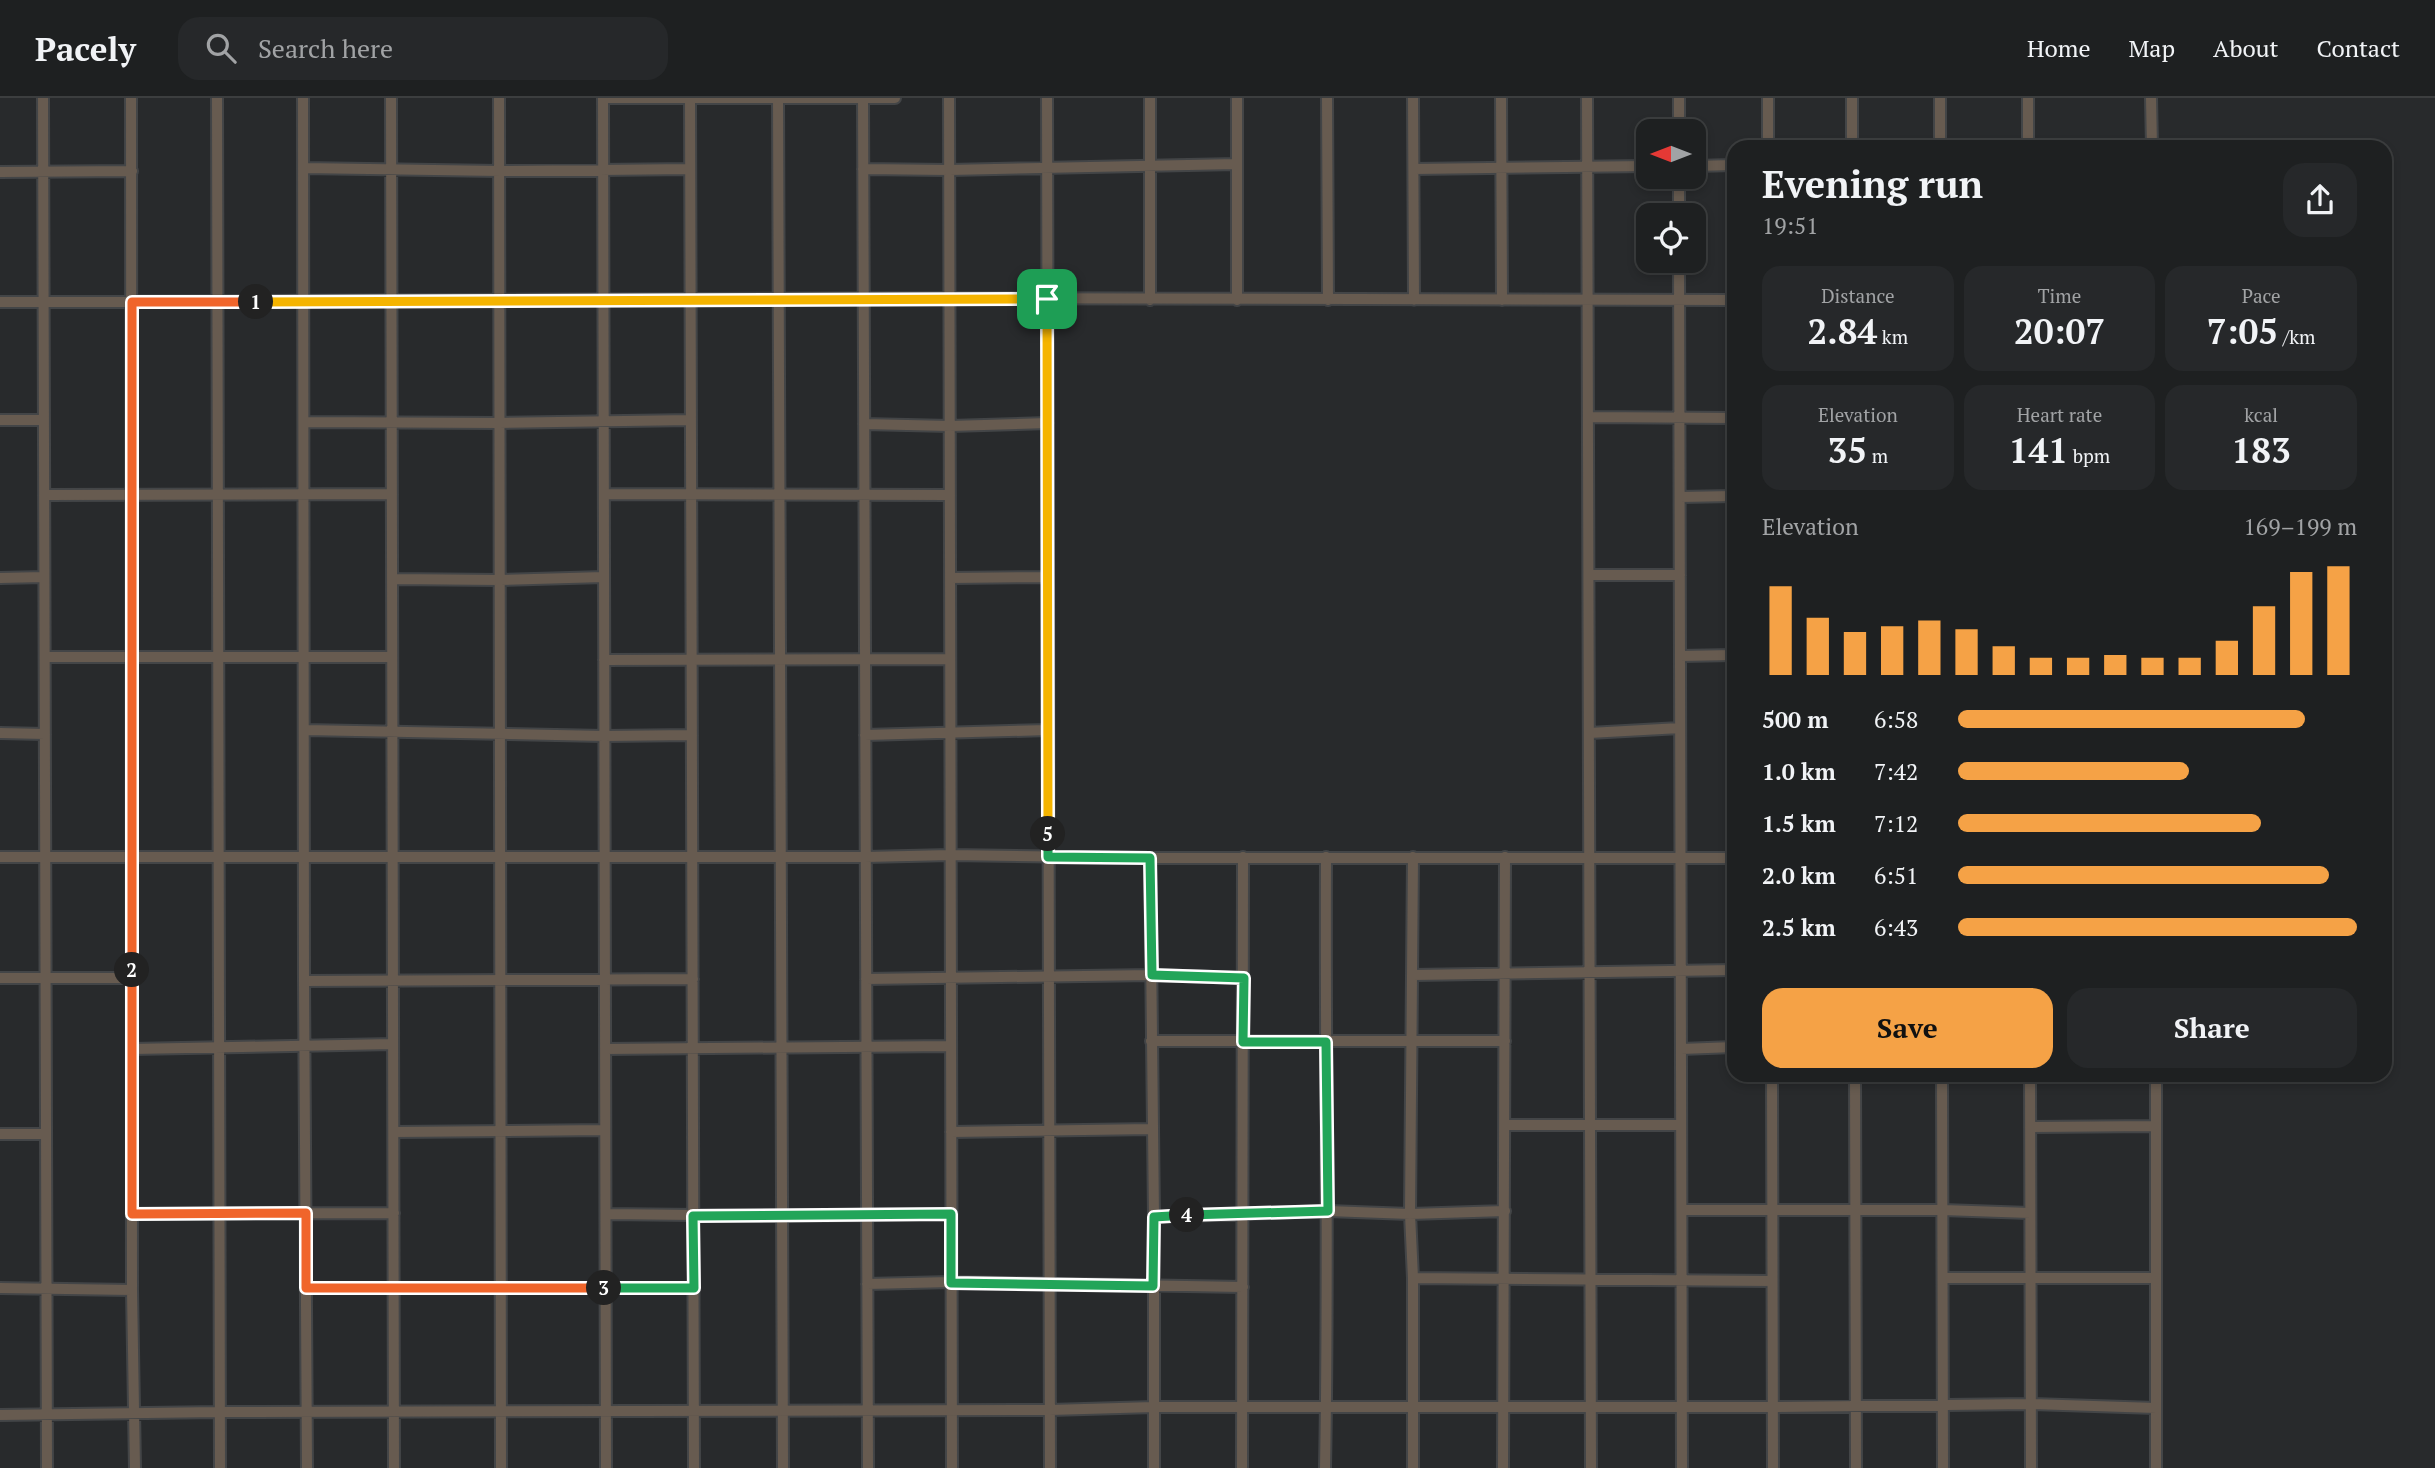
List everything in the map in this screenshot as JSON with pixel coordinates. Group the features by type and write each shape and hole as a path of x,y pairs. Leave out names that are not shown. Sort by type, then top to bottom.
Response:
{"street":[{"path":"43,98 47,1468"},
{"path":"131,98 132,1290 135,1468"},
{"path":"217,98 220,1468"},
{"path":"303,98 307,1468"},
{"path":"391,98 394,1468"},
{"path":"499,98 501,1468"},
{"path":"606,1468 603,98 895,98"},
{"path":"690,98 694,1468"},
{"path":"778,98 783,1468"},
{"path":"949,98 952,1468"},
{"path":"1047,98 1050,1468"},
{"path":"1150,98 1150,300"},
{"path":"1237,98 1237,300"},
{"path":"1327,98 1328,300"},
{"path":"1413,98 1414,300"},
{"path":"1501,98 1502,300"},
{"path":"1587,98 1591,1468"},
{"path":"1679,98 1679,119"},
{"path":"1768,98 1768,140"},
{"path":"1852,98 1852,140"},
{"path":"1940,98 1940,140"},
{"path":"2028,98 2028,140"},
{"path":"2151,98 2152,140"},
{"path":"863,99 868,1468"},
{"path":"863,169 949,170 1237,164"},
{"path":"1706,166 1727,165"},
{"path":"1414,169 1636,166"},
{"path":"303,168 499,171 690,169"},
{"path":"0,172 132,171"},
{"path":"1679,273 1682,1468"},
{"path":"0,302 1727,300"},
{"path":"1588,417 1727,418"},
{"path":"0,420 44,420"},
{"path":"304,422 691,420"},
{"path":"864,424 950,426 1048,423"},
{"path":"44,495 392,494"},
{"path":"604,494 950,495"},
{"path":"1680,497 1727,496"},
{"path":"1589,575 1680,575"},
{"path":"950,578 1048,577"},
{"path":"0,578 44,578"},
{"path":"392,579 604,578"},
{"path":"1680,656 1727,655"},
{"path":"45,657 392,657"},
{"path":"604,660 950,659"},
{"path":"1589,733 1680,728"},
{"path":"304,730 604,736 692,735"},
{"path":"865,735 1048,730"},
{"path":"0,733 45,734"},
{"path":"0,857 950,855 1150,858 1727,858"},
{"path":"1150,858 1154,1468"},
{"path":"1242,1468 1243,858"},
{"path":"1325,1468 1328,1211 1326,858"},
{"path":"1413,858 1410,1214 1413,1278 1413,1468"},
{"path":"1503,1468 1506,858"},
{"path":"1413,975 1727,970"},
{"path":"866,979 1152,975 1244,978"},
{"path":"0,978 132,978"},
{"path":"304,981 693,979"},
{"path":"1151,1041 1505,1041"},
{"path":"132,1048 393,1044"},
{"path":"605,1048 951,1046"},
{"path":"1681,1048 1727,1047"},
{"path":"1772,1082 1773,1468"},
{"path":"1854,1082 1856,1468"},
{"path":"1942,1082 1943,1468"},
{"path":"2030,1082 2031,1468"},
{"path":"2156,1082 2156,1468"},
{"path":"1505,1125 1681,1125"},
{"path":"2030,1127 2156,1126"},
{"path":"951,1132 1152,1129"},
{"path":"394,1132 605,1130"},
{"path":"0,1134 46,1134"},
{"path":"1682,1210 1943,1210 2030,1213"},
{"path":"1154,1217 1242,1212 1410,1214 1505,1211"},
{"path":"132,1214 394,1213"},
{"path":"606,1214 951,1214"},
{"path":"1413,1278 1772,1281"},
{"path":"1943,1278 2155,1278"},
{"path":"867,1283 1243,1287"},
{"path":"306,1288 694,1288"},
{"path":"0,1289 132,1290"},
{"path":"0,1415 952,1408 1050,1410 1414,1405 1773,1407 2030,1404 2156,1408"}],"route":[{"path":"1047,299 1048,857 1150,858 1152,975 1244,978 1243,1042 1326,1042 1328,1211 1154,1217 1153,1286 951,1283 951,1214 867,1214 693,1216 694,1288 502,1289 306,1288 306,1213 132,1214 132,302 1047,299"}]}
